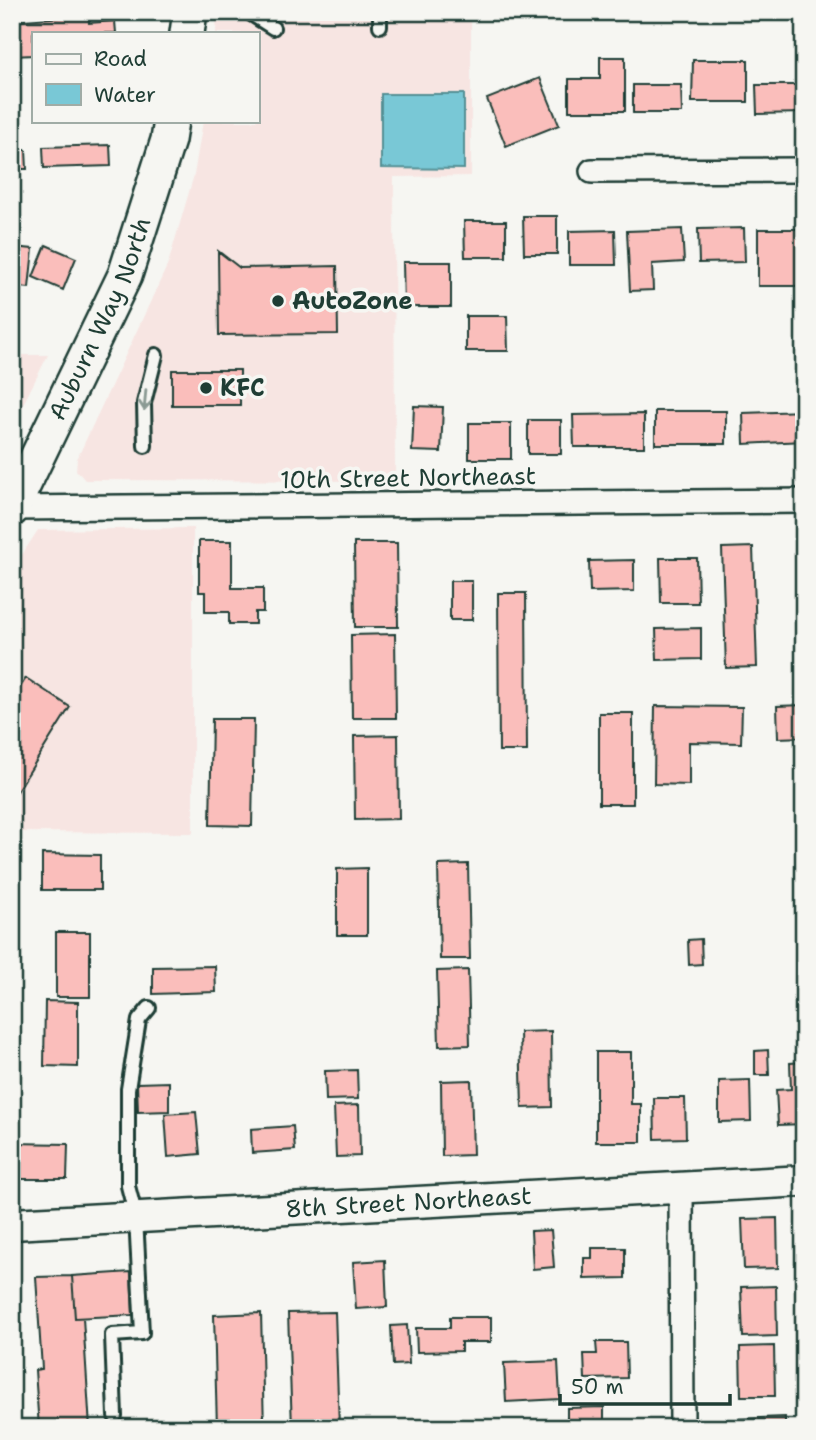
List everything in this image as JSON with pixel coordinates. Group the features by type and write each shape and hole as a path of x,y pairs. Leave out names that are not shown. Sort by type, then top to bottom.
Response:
{"main road":[{"path":"187,32 190,12"},
{"name":"Auburn Way North","path":"13,508 125,275 168,139 171,122"}],"street":[{"path":"592,172 804,170"},
{"name":"10th Street Northeast","path":"13,508 804,501"},
{"name":"8th Street Northeast","path":"12,1224 804,1181"},
{"path":"681,1187 682,1428"}],"lane":[{"path":"247,12 273,28"},
{"path":"380,12 380,26"},
{"path":"145,446 144,403 156,355"},
{"path":"116,1416 112,1335 142,1333 136,1217 128,1186 128,1089 139,1020 149,1008"}],"shaded area":[{"path":"217,12 471,12 471,176 394,177 395,481 85,480 76,470 77,459 168,264 194,175 203,122 259,122 259,32 216,32"},
{"path":"12,355 48,355 12,426"},
{"path":"193,528 193,833 12,832 12,570 38,530"}],"water":[{"path":"381,94 464,94 464,169 381,168"}],"building":[{"path":"89,15 89,23 115,21 116,32 32,32 32,55 13,56 12,21"},
{"path":"600,57 625,57 625,111 569,111 569,79 600,79"},
{"path":"693,60 748,60 748,102 692,102"},
{"path":"540,78 559,125 506,146 487,99"},
{"path":"633,85 681,85 682,113 633,113"},
{"path":"756,85 804,85 804,113 757,114"},
{"path":"110,145 111,166 44,168 43,147"},
{"path":"12,150 26,150 27,169 12,169"},
{"path":"523,216 557,216 557,254 524,254"},
{"path":"464,221 506,221 506,257 465,257"},
{"path":"744,228 745,262 699,263 698,229"},
{"path":"682,229 684,262 652,264 653,290 630,291 627,231"},
{"path":"758,229 804,229 804,286 758,286"},
{"path":"615,230 616,265 569,265 569,231"},
{"path":"46,245 76,258 63,290 33,277"},
{"path":"13,247 33,249 29,288 12,286"},
{"name":"AutoZone","path":"218,251 240,268 337,266 338,334 219,335"},
{"path":"403,262 451,262 451,307 404,307"},
{"path":"466,316 507,316 508,351 466,351"},
{"name":"KFC","path":"172,370 240,370 240,405 172,405"},
{"path":"414,406 443,407 441,452 412,451"},
{"path":"655,411 726,411 726,444 655,444"},
{"path":"804,411 804,441 744,444 743,413"},
{"path":"644,414 644,447 574,447 573,415"},
{"path":"528,420 561,420 561,454 528,454"},
{"path":"469,423 511,423 511,459 469,459"},
{"path":"199,541 232,541 232,588 263,588 263,612 255,612 255,624 229,624 229,612 205,612 205,592 199,592"},
{"path":"354,543 397,543 398,627 355,627"},
{"path":"753,547 757,667 726,668 722,548"},
{"path":"660,558 697,558 698,603 661,603"},
{"path":"634,560 634,591 590,592 589,561"},
{"path":"450,581 472,581 472,620 450,620"},
{"path":"498,593 526,593 527,751 499,751"},
{"path":"701,628 701,659 657,660 656,629"},
{"path":"395,634 396,718 352,718 351,635"},
{"path":"26,678 70,707 16,793 12,790 12,700"},
{"path":"804,705 804,737 778,738 777,706"},
{"path":"655,706 742,707 741,743 689,742 689,785 654,784"},
{"path":"599,713 633,713 633,804 599,804"},
{"path":"212,719 254,719 252,826 210,825"},
{"path":"398,735 399,819 355,820 354,736"},
{"path":"42,854 100,855 100,890 42,890"},
{"path":"468,864 470,959 440,959 438,865"},
{"path":"367,868 367,935 337,935 337,869"},
{"path":"56,932 90,932 90,997 56,997"},
{"path":"701,939 702,964 689,965 688,940"},
{"path":"215,966 216,992 153,994 153,967"},
{"path":"468,970 470,1045 439,1046 437,971"},
{"path":"45,1001 78,1002 78,1067 44,1066"},
{"path":"551,1031 552,1107 522,1108 520,1032"},
{"path":"768,1050 769,1075 755,1075 755,1051"},
{"path":"596,1052 631,1052 631,1104 641,1104 641,1142 596,1142"},
{"path":"804,1062 804,1124 778,1125 776,1090 791,1089 790,1063"},
{"path":"357,1070 358,1099 326,1100 325,1071"},
{"path":"471,1080 473,1155 442,1156 441,1081"},
{"path":"750,1080 751,1121 719,1122 719,1081"},
{"path":"169,1082 169,1111 138,1112 137,1083"},
{"path":"654,1098 685,1098 686,1138 655,1139"},
{"path":"359,1105 360,1156 336,1157 334,1106"},
{"path":"196,1112 200,1154 168,1157 165,1114"},
{"path":"293,1126 295,1150 252,1153 251,1129"},
{"path":"12,1143 68,1144 67,1179 12,1179"},
{"path":"777,1218 778,1268 744,1269 742,1219"},
{"path":"551,1230 554,1267 533,1269 531,1231"},
{"path":"592,1248 625,1248 625,1278 584,1279 584,1258 592,1258"},
{"path":"385,1260 387,1307 356,1309 353,1262"},
{"path":"131,1272 133,1315 75,1318 72,1276"},
{"path":"72,1276 75,1318 83,1318 90,1428 39,1428 35,1370 42,1369 36,1277"},
{"path":"776,1286 777,1336 743,1337 741,1287"},
{"path":"335,1312 339,1427 292,1428 288,1313"},
{"path":"261,1313 264,1428 217,1428 214,1315"},
{"path":"450,1317 491,1317 491,1342 461,1342 461,1351 417,1352 416,1328 450,1328"},
{"path":"407,1325 409,1364 393,1365 391,1326"},
{"path":"596,1342 626,1342 627,1378 585,1379 584,1354 597,1354"},
{"path":"774,1346 775,1396 741,1396 740,1347"},
{"path":"558,1361 560,1399 506,1402 504,1363"},
{"path":"604,1407 604,1428 567,1428 567,1408"},
{"path":"785,1417 785,1428 740,1428 739,1419"}],"place":[{"name":"AutoZone","path":"278,301"},
{"name":"KFC","path":"206,388"}]}
